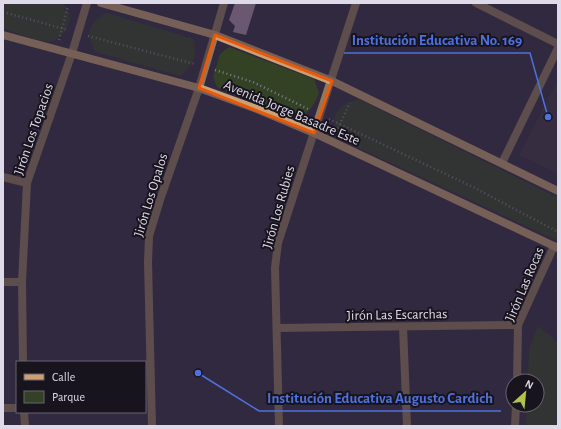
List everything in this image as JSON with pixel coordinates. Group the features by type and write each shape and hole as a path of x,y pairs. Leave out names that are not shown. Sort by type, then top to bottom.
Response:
{"main road":[{"path":"101,3 215,35 332,81 558,191"},
{"name":"Avenida Jorge Basadre Este","path":"3,36 199,88 257,109 314,133 556,247"}],"street":[{"name":"Jirón Los Topacios","path":"24,361 22,282 27,183 72,54 87,3"},
{"name":"Jirón Los Opalos","path":"152,426 148,262 149,236 199,88 224,3"},
{"name":"Jirón Los Rubies","path":"279,426 275,268 278,242 332,81 356,3"},
{"path":"476,3 558,44"},
{"path":"502,163 558,48"},
{"path":"3,177 27,183"},
{"name":"Jirón Las Rocas","path":"516,373 518,325 556,247"},
{"path":"3,282 22,282"},
{"name":"Jirón Las Escarchas","path":"277,328 518,325"},
{"path":"403,327 407,426"},
{"path":"3,408 16,408"},
{"path":"24,413 25,426"},
{"path":"515,426 516,413"}],"path":[{"path":"58,43 68,6"},
{"path":"336,133 352,100"}],"highlighted area":[{"path":"215,35 332,81 314,133 199,88"}],"shaded area":[{"path":"558,80 558,174 519,155"}],"green space":[{"path":"3,3 63,3 69,12 69,23 64,32 52,41 33,38 3,28"},
{"path":"106,13 193,39 195,55 189,68 181,76 96,52 90,40 90,30 95,21"},
{"path":"229,47 314,79 319,93 311,108 298,118 217,87 213,77 220,54"},
{"path":"358,99 558,198 558,241 338,138 335,123 336,113 344,105"},
{"path":"538,326 558,343 558,426 526,426 527,413 545,413 545,373 528,373 529,350"}],"building":[{"path":"235,3 256,3 246,35 233,32 235,26 229,20"}],"place":[{"name":"Institución Educativa No. 169","path":"548,117"},
{"name":"Institución Educativa Augusto Cardich","path":"198,373"}]}
